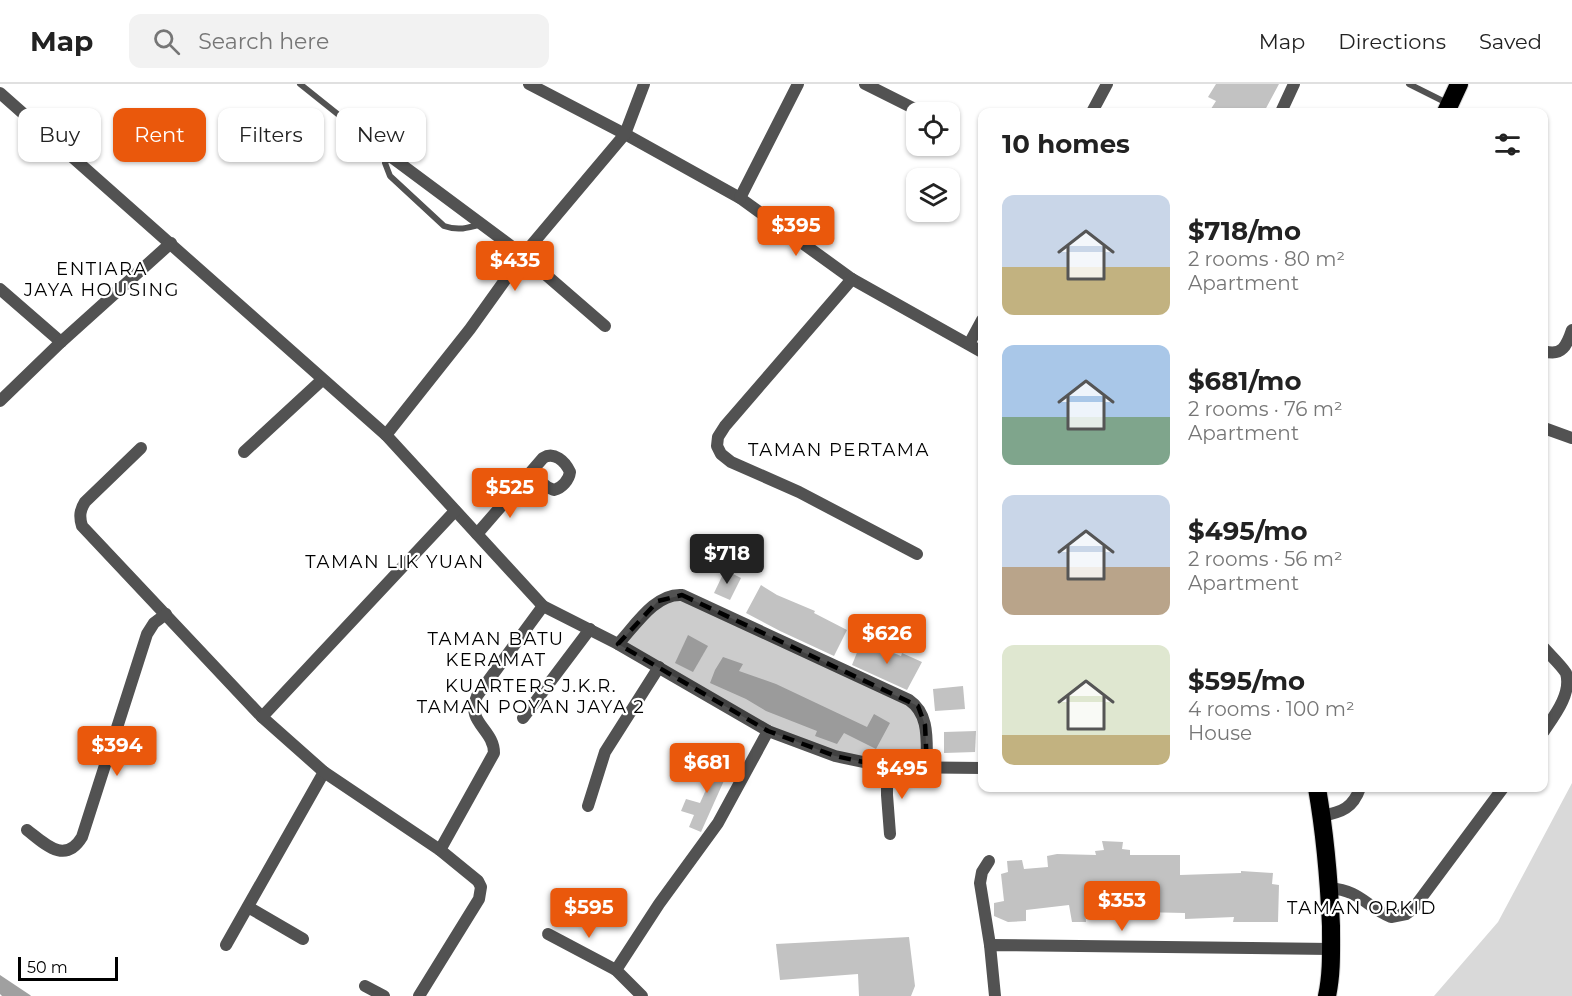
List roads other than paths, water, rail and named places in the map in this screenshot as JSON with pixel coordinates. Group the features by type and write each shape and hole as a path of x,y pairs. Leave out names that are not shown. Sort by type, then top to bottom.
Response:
{"highway":[{"path":"1448,108 1459,84"},
{"path":"1318,792 1330,888 1331,949 1330,982 1327,996"}],"street":[{"path":"529,84 740,198 852,279 978,350"},
{"path":"386,435 470,329 523,255 625,134 644,84"},
{"path":"740,198 798,84"},
{"path":"865,84 906,104"},
{"path":"1094,108 1107,84"},
{"path":"1283,108 1294,84"},
{"path":"0,92 317,384 386,435 543,606 618,644 768,731 835,756 887,767 978,768"},
{"path":"398,162 523,255 605,326"},
{"path":"0,401 60,342 167,247"},
{"path":"852,279 725,426 718,437 717,446 721,454 731,462 799,492 917,554"},
{"path":"0,289 60,342"},
{"path":"969,344 978,327"},
{"path":"1548,353 1563,350 1572,330"},
{"path":"244,452 317,384"},
{"path":"1548,429 1572,438"},
{"path":"141,448 85,502 80,509 79,517 82,526 262,717 324,772 440,850 474,876 481,887 481,893 419,996"},
{"path":"477,534 530,473"},
{"path":"262,717 455,511"},
{"path":"618,644 658,601 673,595 682,595 918,706 925,725 927,767"},
{"path":"440,850 494,753 491,740 476,718 473,703 543,606"},
{"path":"27,830 50,848 59,851 69,850 77,845 82,837 147,634 154,623 166,614"},
{"path":"523,718 590,629"},
{"path":"1548,653 1566,673 1570,687 1569,695 1548,725"},
{"path":"588,806 605,752 659,667"},
{"path":"616,970 658,904 718,823 768,731"},
{"path":"887,767 890,834"},
{"path":"226,945 324,772"},
{"path":"1322,816 1345,811 1353,804 1358,792"},
{"path":"1330,888 1343,889 1358,895 1383,914 1391,917 1406,914 1413,909 1500,792"},
{"path":"989,861 982,872 980,883 995,996"},
{"path":"248,907 303,939"},
{"path":"548,934 616,970 642,996"},
{"path":"990,945 1331,949"},
{"path":"366,986 384,996"}],"lane":[{"path":"0,92 4,84"},
{"path":"300,84 336,113"},
{"path":"1414,85 1448,108"},
{"path":"387,162 390,176 444,226 461,230 483,224"}],"district":[{"name":"ENTIARA JAYA HOUSING","path":"102,279"},
{"name":"TAMAN PERTAMA","path":"839,450"},
{"name":"TAMAN LIK YUAN","path":"395,562"},
{"name":"TAMAN BATU KERAMAT","path":"496,649"},
{"name":"KUARTERS J.K.R. TAMAN POYAN JAYA 2","path":"531,696"},
{"name":"TAMAN ORKID","path":"1362,908"}]}
